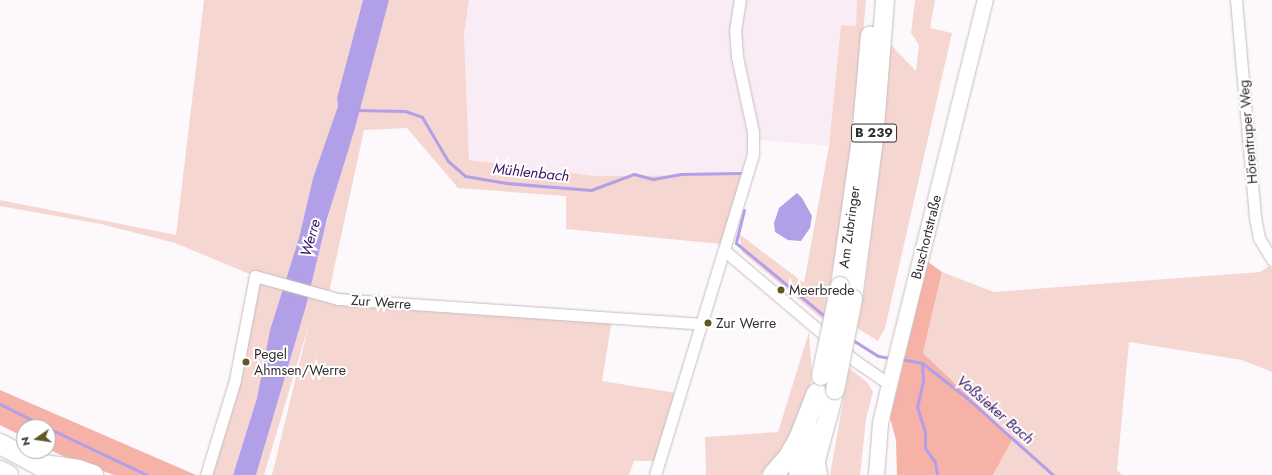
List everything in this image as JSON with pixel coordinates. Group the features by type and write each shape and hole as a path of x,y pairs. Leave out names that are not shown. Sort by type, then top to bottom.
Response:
{"highway":[{"name":"Am Zubringer","path":"814,471 861,138 874,0"},
{"name":"Am Zubringer","path":"798,475 853,299 874,140 884,0"},
{"path":"773,475 788,458 825,386"},
{"path":"0,444 58,475"},
{"path":"39,465 78,470 93,475"},
{"path":"0,471 8,475"}],"main road":[{"name":"Buschortstraße","path":"876,475 880,430 893,366 985,0"}],"street":[{"path":"655,475 725,251 753,154 753,132 737,57 735,31 740,0"},
{"name":"Hörentruper Weg","path":"1236,0 1255,217 1259,238 1272,260"},
{"path":"725,251 854,360 889,384"},
{"name":"Zur Werre","path":"206,475 235,380 250,315 261,278 338,299 702,324"}],"shaded area":[{"path":"204,0 363,0 337,98 338,106 313,178 299,238 270,330 257,398 233,475 203,475 234,363 252,275 175,243 101,224 0,206 0,200 176,235"},
{"path":"389,0 469,0 464,33 469,160 595,176 743,175 721,244 566,229 566,196 458,188 407,128 364,130 329,292 612,320 602,381 676,393 654,461 634,461 629,475 272,475 309,324 264,475 256,475 306,306 309,285"},
{"path":"469,0 857,0 856,26 841,25 829,146 764,140 748,143 743,175 595,176 469,160 464,33"},
{"path":"857,0 866,0 851,170 823,320 742,252 739,234 804,283 829,146 841,25 856,26"},
{"path":"915,0 935,0 930,28 952,33 885,328 878,341 857,328 864,295 878,179 891,45 916,71 919,45 911,33"},
{"path":"928,262 942,272 923,353 1013,438 993,475 897,475 896,440 890,418"},
{"path":"1269,266 1272,269 1272,372 1242,360 1129,342 1117,470 1122,475 993,475 1013,437 923,353 942,272 994,292 1260,272"},
{"path":"809,332 812,377 807,399 789,441 761,475 706,475 705,437 778,432"},
{"path":"849,368 867,382 873,392 866,419 860,475 830,475"},
{"path":"0,390 196,475 114,475 56,453 56,419 16,419 16,433 0,425"}],"water":[{"name":"Werre","path":"363,0 389,0 355,128 327,219 306,306 256,475 233,475 257,398 270,330 299,238 313,178 338,106 337,98"},
{"path":"797,193 802,198 812,216 810,228 801,241 788,240 775,232 774,223 779,208"}],"waterway":[{"name":"Mühlenbach","path":"356,110 405,111 422,117 448,161 465,176 506,183 591,190 634,174 653,179 680,174 741,173"},
{"name":"Mühlenbach","path":"744,210 736,243 827,318"},
{"name":"Mühlenbach","path":"851,339 878,356 890,358"},
{"name":"Voßsieker Bach","path":"900,359 922,363 967,398 1053,475"},
{"path":"922,363 923,381 917,407 925,432 925,448 935,462 937,475"},
{"path":"0,404 30,419"},
{"path":"56,432 147,475"}],"place":[{"name":"Meerbrede","path":"781,290"},
{"name":"Zur Werre","path":"708,323"},
{"name":"Pegel Ahmsen/Werre","path":"246,362"}]}
